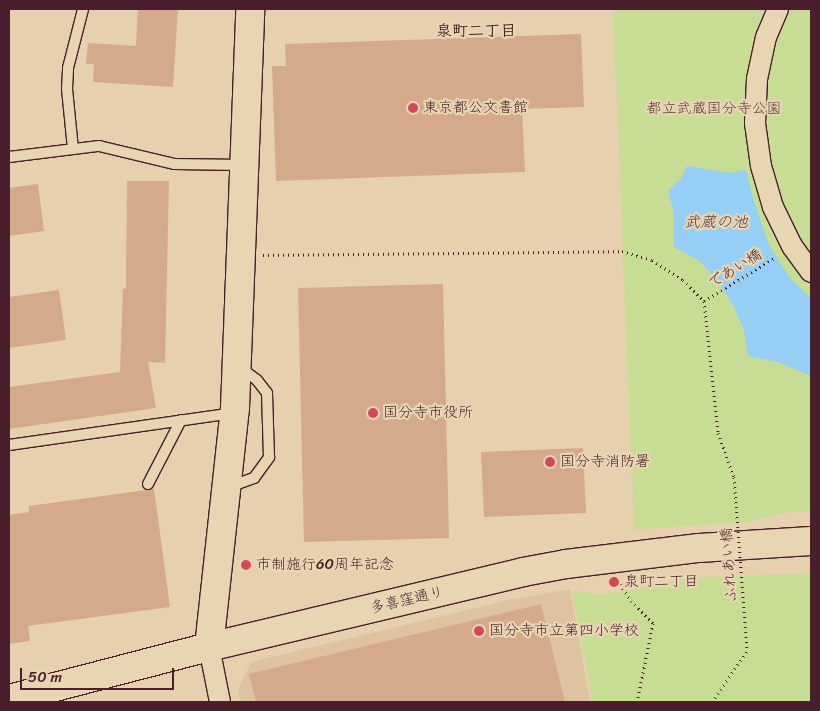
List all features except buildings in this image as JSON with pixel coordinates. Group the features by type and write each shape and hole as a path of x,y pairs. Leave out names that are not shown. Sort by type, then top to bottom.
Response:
{"main road":[{"path":"209,647 234,413 250,9"},
{"name":"多喜窪通り","path":"9,699 209,647 523,572 566,564 699,548 811,541"}],"street":[{"path":"778,9 766,37 757,79 755,122 760,166 773,207 792,246 811,272"},
{"path":"209,647 220,702"}],"lane":[{"path":"73,149 67,89 68,68 83,9"},
{"path":"9,157 99,146 174,164 243,165"},
{"path":"226,488 254,478 269,457 267,393 257,380 236,366"},
{"path":"9,445 234,413"},
{"path":"148,484 181,420"}],"path":[{"path":"260,255 622,251 652,260 684,280 704,301"},
{"name":"であい橋","path":"704,301 778,255"},
{"name":"ふれあい橋","path":"704,301 718,432 734,477 747,651 712,702"},
{"path":"620,584 631,602 653,622 637,702"}],"shaded area":[{"name":"国分寺市立第四小学校","path":"570,589 590,702 241,702 238,690 251,662 509,600"}],"green space":[{"name":"都立武蔵国分寺公園","path":"613,9 811,9 811,511 783,513 752,521 634,530"},
{"path":"811,573 811,702 593,702 572,590 602,595 687,578"}],"water":[{"name":"武蔵の池","path":"687,166 730,173 746,170 755,205 769,245 790,278 811,298 811,376 778,362 748,356 744,330 733,305 716,278 698,260 674,247 674,213 668,191 680,180"}],"place":[{"name":"東京都公文書館","path":"413,108"},
{"name":"国分寺市役所","path":"373,413"},
{"name":"国分寺消防署","path":"550,462"},
{"name":"市制施行60周年記念","path":"246,565"},
{"name":"泉町二丁目","path":"614,582"},
{"name":"国分寺市立第四小学校","path":"479,631"}],"district":[{"name":"泉町二丁目","path":"476,31"}]}
